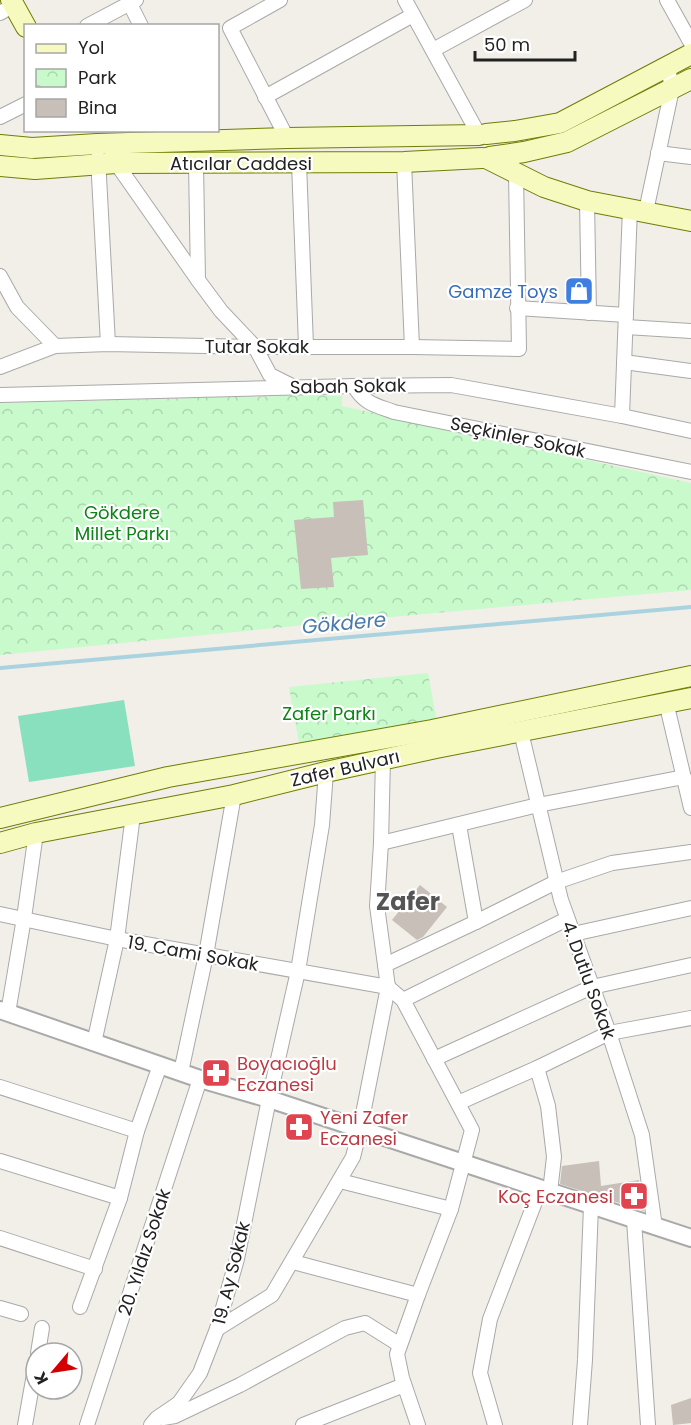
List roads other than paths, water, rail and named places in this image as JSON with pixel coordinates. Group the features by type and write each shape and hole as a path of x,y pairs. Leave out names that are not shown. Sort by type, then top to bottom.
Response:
{"main road":[{"path":"8,6 24,25"},
{"name":"Atıcılar Caddesi","path":"0,145 32,148 92,137 287,138 483,135 515,131 560,123 691,54"},
{"name":"Atıcılar Caddesi","path":"0,166 36,169 107,164 404,162 486,158 567,142 691,79"},
{"path":"483,135 491,136 496,143 496,151 486,158 544,187 587,201 691,221"},
{"name":"Zafer Bulvarı","path":"0,818 168,777 432,730 691,676"},
{"name":"Zafer Bulvarı","path":"0,843 36,833 234,795 383,759 691,698"}],"street":[{"path":"280,0 230,28 287,138"},
{"path":"405,0 483,135"},
{"path":"432,50 525,0"},
{"path":"667,0 691,43"},
{"path":"91,24 133,2 140,24"},
{"path":"265,97 414,15"},
{"path":"622,417 626,321 638,210 658,153 672,89 668,67"},
{"path":"0,117 24,105"},
{"path":"92,137 107,164 238,331 255,347 270,375 296,387"},
{"path":"658,153 691,157"},
{"path":"404,162 412,347"},
{"path":"299,163 306,346"},
{"path":"107,164 108,344"},
{"path":"196,164 198,280"},
{"path":"516,174 517,308 589,313 691,331"},
{"path":"587,201 589,313"},
{"path":"0,276 17,307 55,346"},
{"name":"Tutar Sokak","path":"0,367 55,346 108,344 519,349 517,308"},
{"path":"624,362 691,371"},
{"name":"Sabah Sokak","path":"1,395 451,385 691,431"},
{"name":"Seçkinler Sokak","path":"354,386 367,402 394,412 691,472"},
{"path":"666,702 691,808"},
{"name":"4. Dutlu Sokak","path":"521,732 556,882 567,919 609,1033 642,1135 655,1227"},
{"path":"217,1329 272,1295 353,1157 388,987 377,906 383,759"},
{"name":"19. Ay Sokak","path":"156,1423 179,1403 200,1373 217,1329 237,1259 269,1099 298,971 322,825 326,772"},
{"path":"381,843 538,805 684,777"},
{"path":"181,1072 206,955 234,795"},
{"path":"94,1043 117,939 133,815"},
{"path":"459,825 476,922"},
{"path":"36,833 24,918 4,1012 200,1079 269,1099 691,1238"},
{"path":"385,965 556,882 612,863 691,852"},
{"path":"573,934 691,908"},
{"name":"19. Cami Sokak","path":"0,914 117,939 388,987"},
{"path":"403,1000 567,919"},
{"path":"434,1059 592,987 691,965"},
{"path":"388,987 403,1000 472,1130 451,1209 397,1354 404,1385 418,1425"},
{"path":"458,1102 537,1068 609,1033 691,1018"},
{"path":"80,1308 120,1198 136,1131 160,1065"},
{"path":"495,1425 480,1373 490,1318 545,1190 554,1157 548,1106 537,1068"},
{"name":"20. Yıldız Sokak","path":"87,1425 200,1079"},
{"path":"0,1087 136,1131"},
{"path":"0,1161 120,1198"},
{"path":"340,1181 451,1209"},
{"path":"580,1425 591,1206"},
{"path":"634,1220 648,1425"},
{"path":"0,1238 95,1269"},
{"path":"292,1262 418,1295"},
{"path":"0,1308 21,1314"},
{"path":"156,1423 240,1385 345,1328 365,1323 400,1345"},
{"path":"40,1341 42,1328"},
{"path":"303,1425 404,1385"},
{"path":"25,1425 29,1401"}],"waterway":[{"name":"Gökdere","path":"0,668 691,607"}],"place":[{"name":"Gamze Toys","path":"579,291"},
{"name":"Boyacıoğlu Eczanesi","path":"216,1073"},
{"name":"Yeni Zafer Eczanesi","path":"299,1127"},
{"name":"Koç Eczanesi","path":"634,1196"}],"district":[{"name":"Zafer","path":"408,901"}],"park label":[{"name":"Gökdere Millet Parkı","path":"122,522"},
{"name":"Zafer Parkı","path":"329,713"}]}
